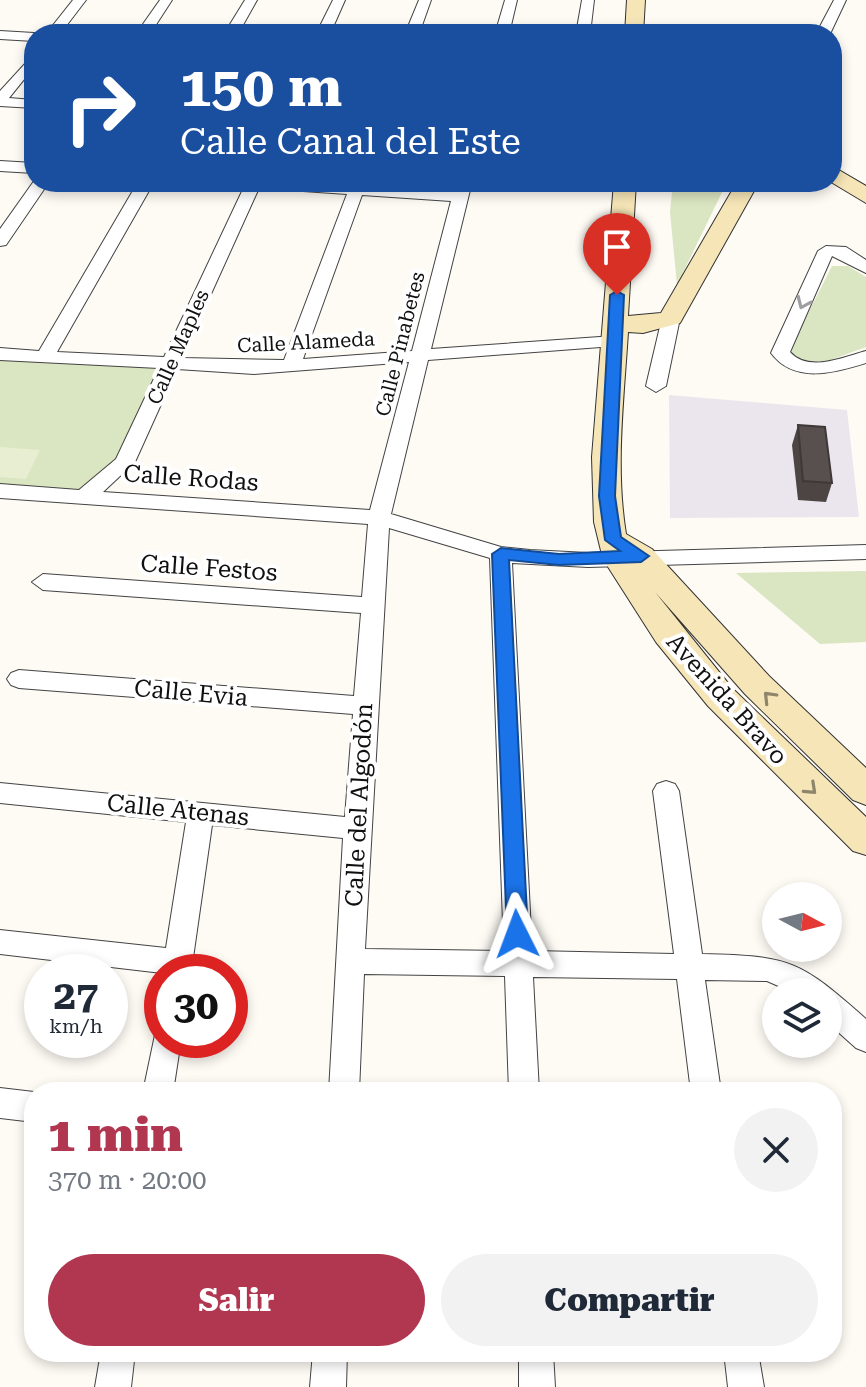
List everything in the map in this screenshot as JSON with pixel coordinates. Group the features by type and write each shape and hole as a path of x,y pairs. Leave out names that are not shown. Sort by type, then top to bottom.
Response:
{"main road":[{"path":"635,24 636,0"},
{"path":"842,167 866,181"},
{"path":"842,180 866,196"},
{"name":"Avenida Bravo","path":"624,192 606,457 624,551 662,627 772,753 866,840"},
{"path":"614,332 671,318 742,192"},
{"name":"Avenida Bravo","path":"624,551 806,735 866,790"},
{"path":"772,753 806,735"}],"street":[{"path":"61,24 80,0"},
{"path":"150,24 166,0"},
{"path":"237,24 251,0"},
{"path":"328,24 339,0"},
{"path":"416,24 425,0"},
{"path":"505,24 511,0"},
{"path":"584,24 588,0"},
{"path":"828,24 840,0"},
{"path":"0,35 24,36"},
{"path":"0,42 24,43"},
{"path":"0,101 24,71"},
{"path":"0,101 24,103"},
{"path":"0,166 24,167"},
{"path":"0,241 34,192"},
{"path":"45,357 140,192"},
{"name":"Calle Maples","path":"84,497 125,462 249,192"},
{"path":"291,366 355,192"},
{"name":"Calle Pinabetes","path":"379,518 461,192"},
{"path":"866,268 840,251 826,251 780,353 794,363 820,368 843,366 866,357"},
{"path":"656,386 671,318"},
{"name":"Calle Alameda","path":"0,354 254,368 419,357 614,332"},
{"name":"Calle Rodas","path":"0,491 379,518 501,554 559,559 624,551 866,552"},
{"name":"Calle del Algodón","path":"345,1082 364,706 379,518"},
{"path":"501,554 524,1082"},
{"name":"Calle Festos","path":"43,582 371,606"},
{"name":"Calle Evia","path":"19,679 364,706"},
{"path":"666,791 705,1082"},
{"name":"Calle Atenas","path":"0,793 357,829"},
{"path":"180,954 201,811"},
{"path":"0,942 144,962"},
{"path":"351,961 767,968 795,978"},
{"path":"842,1019 864,1043"},
{"path":"160,1082 163,1058"},
{"path":"0,1103 24,1106"},
{"path":"113,1387 117,1362"},
{"path":"328,1387 329,1362"},
{"path":"536,1362 537,1387"},
{"path":"742,1362 746,1387"}],"shaded area":[{"path":"669,395 847,410 859,517 670,518"}],"green space":[{"path":"672,192 722,192 677,285 670,212"},
{"path":"832,266 848,266 866,277 866,347 822,363 797,360 791,354 797,335"},
{"path":"0,354 166,366 123,461 84,495 0,489"},
{"path":"0,447 40,450 26,479 0,477"},
{"path":"866,571 866,642 820,644 736,573"}],"building":[{"path":"798,425 825,427 832,483 803,481"}],"route":[{"path":"517,934 501,554 588,560 641,556 613,540 607,496 606,457 617,295"}]}
